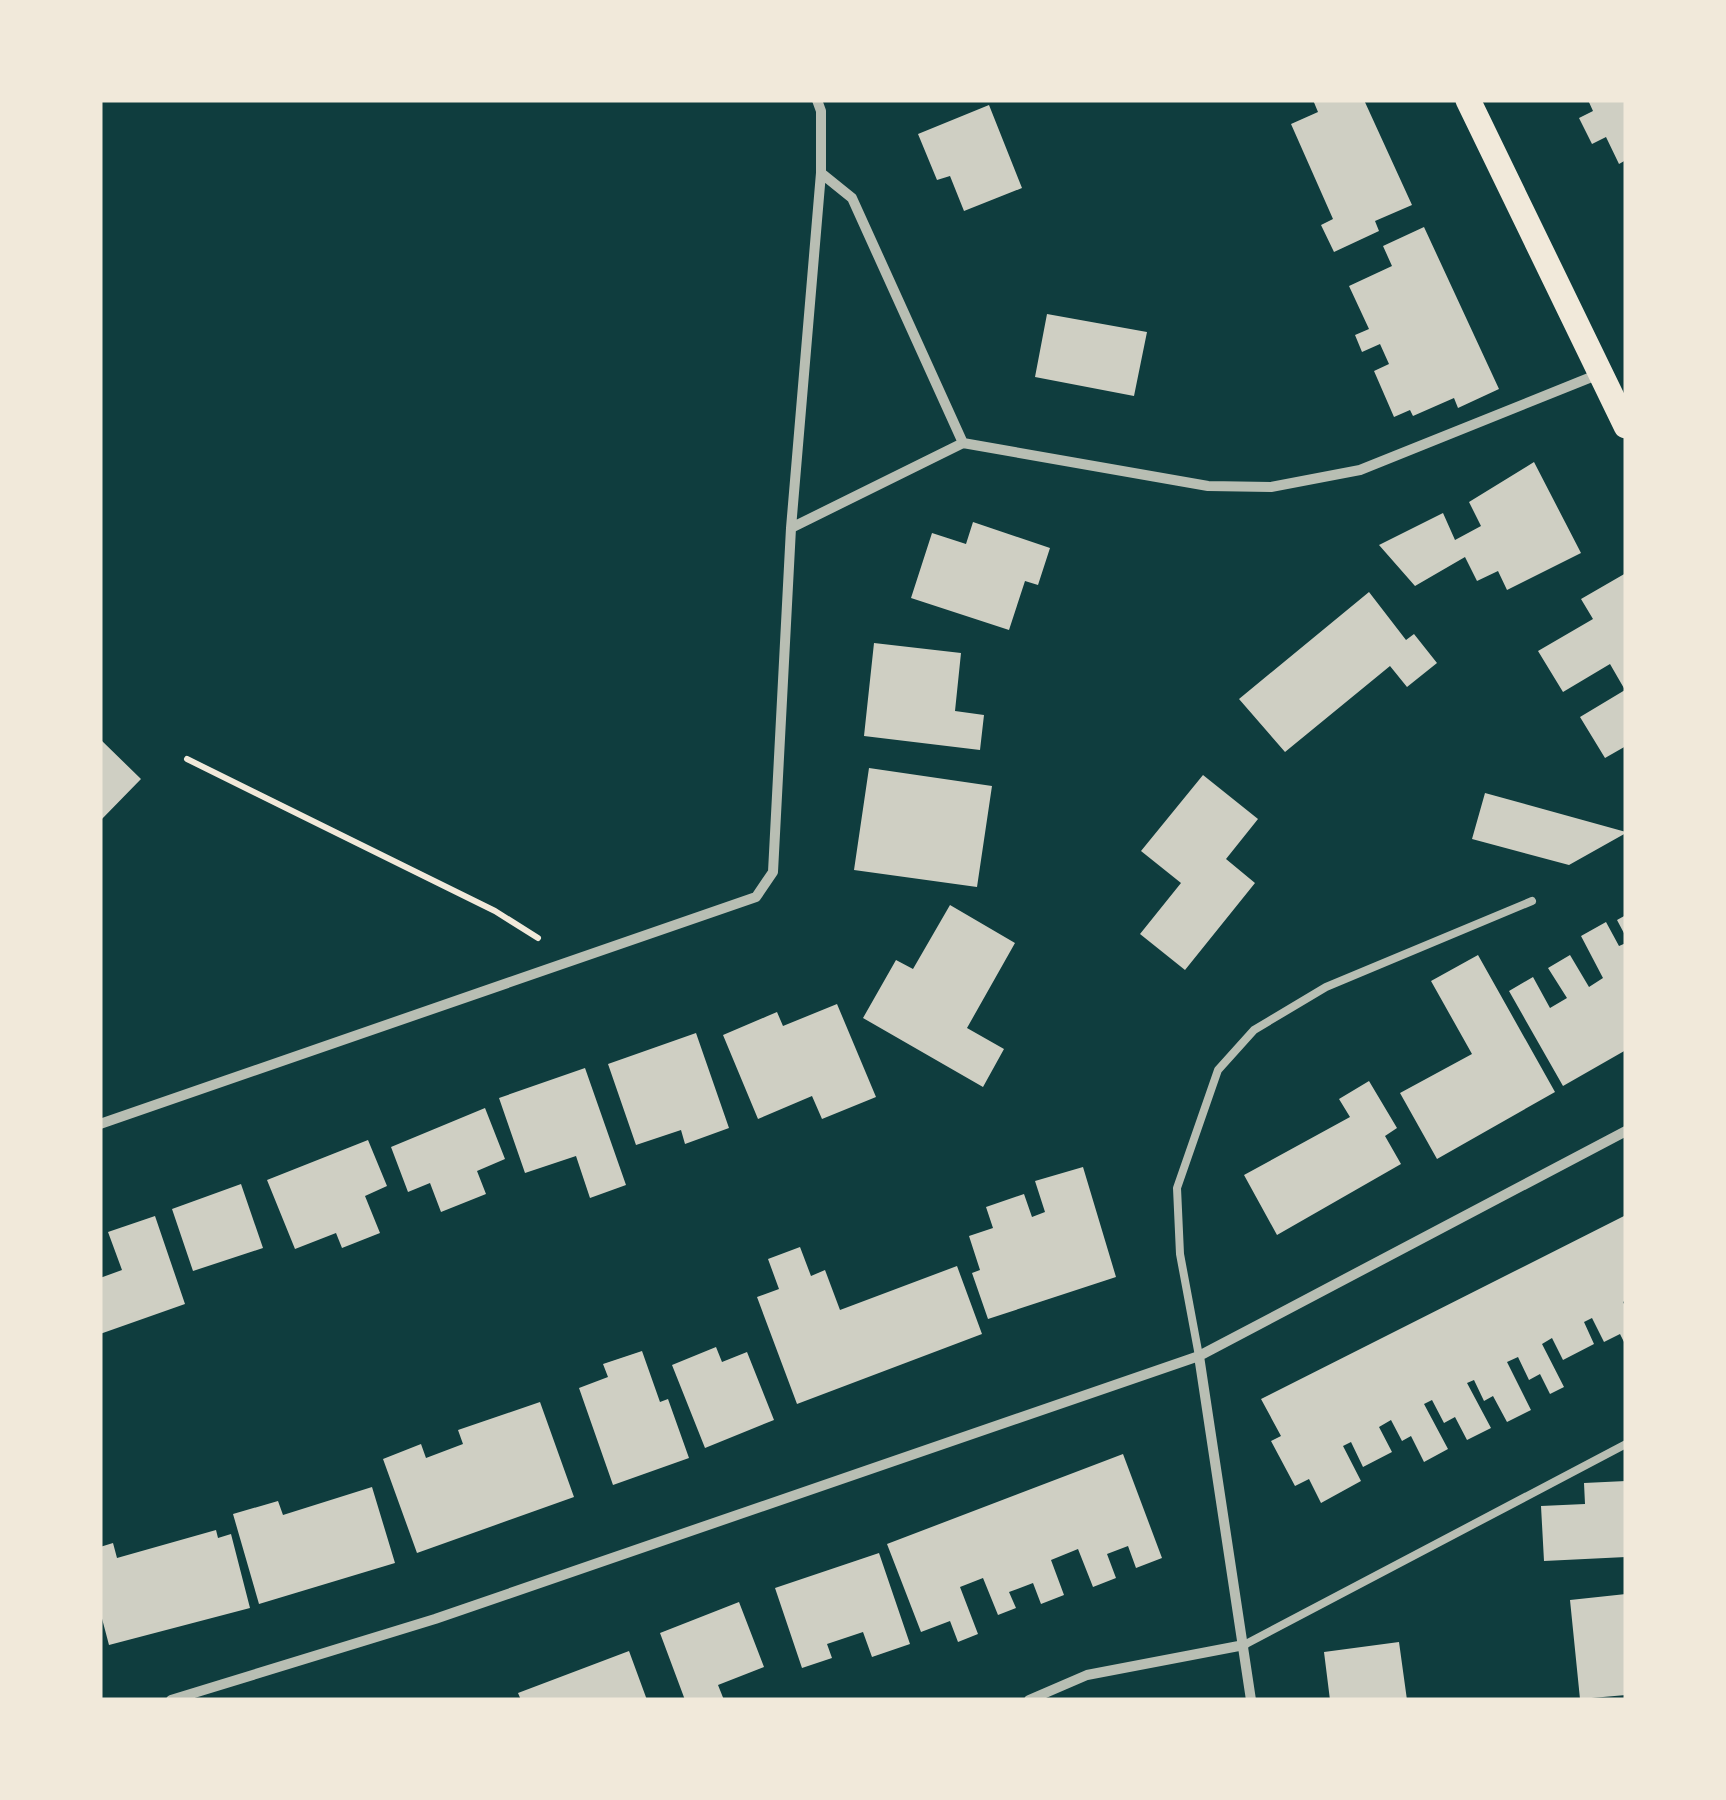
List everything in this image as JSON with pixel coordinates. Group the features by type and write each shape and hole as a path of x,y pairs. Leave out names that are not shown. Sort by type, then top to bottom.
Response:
{"main road":[{"path":"1468,100 1626,426"}],"street":[{"path":"100,1124 756,897 773,872 791,528 821,174 821,111 817,100"},
{"path":"821,174 852,198 963,443"},
{"path":"791,528 963,443 1208,486 1271,488 1360,470 1600,374"},
{"path":"171,1700 435,1619 1199,1356 1626,1130"},
{"path":"1199,1356 1250,1700"},
{"path":"1029,1700 1087,1675 1244,1644"}],"lane":[{"path":"1199,1356 1180,1254 1177,1188 1218,1070 1254,1030 1326,987 1532,901"},
{"path":"1244,1644 1626,1444"}],"path":[{"path":"187,759 495,910 543,941 549,970"}],"building":[{"path":"1313,100 1364,100 1412,205 1375,221 1379,231 1334,252 1321,225 1333,219 1291,124 1318,112"},
{"path":"1588,100 1626,100 1626,160 1619,164 1606,137 1592,144 1579,118 1593,111"},
{"path":"989,105 1022,188 964,211 950,176 937,180 918,134"},
{"path":"1424,227 1499,389 1458,408 1454,398 1413,416 1410,410 1394,417 1374,371 1389,364 1380,344 1362,352 1355,335 1369,329 1349,286 1392,266 1383,246"},
{"path":"1047,314 1147,332 1134,396 1035,377"},
{"path":"1534,462 1581,553 1507,590 1498,571 1477,581 1465,557 1415,586 1379,545 1443,513 1455,540 1481,526 1469,502"},
{"path":"973,522 1050,548 1038,585 1025,581 1009,630 911,598 932,533 966,544"},
{"path":"1626,573 1626,746 1605,758 1580,717 1625,690 1610,664 1563,692 1538,651 1593,619 1581,599"},
{"path":"1369,592 1406,640 1414,634 1437,663 1407,687 1390,666 1285,752 1239,699"},
{"path":"874,643 961,653 955,711 984,715 980,750 864,736"},
{"path":"100,739 141,779 100,821"},
{"path":"869,768 992,786 977,887 854,870"},
{"path":"1203,775 1258,819 1226,859 1255,883 1185,970 1140,934 1181,883 1141,851"},
{"path":"1485,793 1626,833 1569,865 1472,839"},
{"path":"950,905 1015,943 967,1028 1004,1049 983,1087 863,1018 896,960 913,969"},
{"path":"1626,915 1626,937 1617,920"},
{"path":"1606,922 1619,946 1626,943 1626,1050 1563,1086 1509,991 1533,977 1550,1008 1567,998 1548,968 1570,955 1589,987 1603,978 1581,936"},
{"path":"1478,955 1555,1092 1437,1159 1400,1093 1472,1054 1431,981"},
{"path":"837,1004 876,1097 822,1119 812,1096 758,1119 723,1035 777,1012 783,1026"},
{"path":"696,1033 729,1128 685,1144 681,1130 636,1145 608,1064"},
{"path":"585,1068 626,1185 590,1198 576,1156 525,1173 499,1098"},
{"path":"1369,1081 1397,1128 1385,1136 1401,1164 1277,1235 1244,1175 1350,1117 1339,1099"},
{"path":"485,1108 505,1159 477,1171 486,1194 441,1212 430,1183 408,1192 391,1147"},
{"path":"368,1140 387,1186 365,1196 380,1233 342,1248 336,1233 295,1249 267,1180"},
{"path":"1083,1167 1116,1277 988,1319 972,1273 980,1270 969,1236 993,1228 986,1207 1024,1194 1032,1217 1045,1212 1035,1181"},
{"path":"241,1184 263,1248 193,1271 172,1209"},
{"path":"1626,1215 1626,1346 1620,1334 1604,1342 1592,1318 1584,1322 1594,1344 1563,1360 1552,1338 1542,1344 1564,1387 1550,1394 1540,1374 1529,1380 1518,1357 1507,1362 1531,1410 1507,1422 1493,1396 1484,1401 1474,1380 1467,1383 1491,1428 1467,1440 1455,1417 1444,1423 1432,1400 1424,1404 1448,1449 1424,1462 1411,1436 1402,1441 1391,1420 1379,1427 1392,1452 1363,1467 1351,1442 1343,1446 1361,1481 1321,1503 1309,1479 1295,1486 1271,1441 1281,1436 1261,1399"},
{"path":"155,1216 185,1304 100,1334 100,1278 122,1270 108,1232"},
{"path":"800,1247 811,1276 825,1270 840,1310 957,1266 982,1334 797,1404 757,1297 779,1289 768,1259"},
{"path":"716,1347 722,1362 747,1352 774,1420 705,1448 672,1365"},
{"path":"642,1351 660,1402 668,1399 689,1458 613,1485 579,1388 608,1377 603,1364"},
{"path":"540,1402 574,1497 417,1553 383,1459 421,1444 426,1458 463,1444 458,1430"},
{"path":"1123,1454 1162,1558 1136,1568 1128,1546 1107,1554 1116,1578 1093,1587 1078,1549 1051,1560 1064,1595 1041,1604 1033,1583 1009,1592 1016,1608 998,1615 983,1578 960,1587 978,1634 958,1642 950,1621 921,1632 887,1544"},
{"path":"1626,1481 1626,1557 1544,1561 1541,1506 1585,1504 1584,1483"},
{"path":"372,1487 395,1563 259,1604 233,1514 278,1501 283,1515"},
{"path":"216,1530 218,1538 231,1534 250,1608 109,1645 100,1611 100,1547 113,1543 117,1558"},
{"path":"879,1553 910,1644 872,1657 863,1632 827,1644 832,1658 802,1668 775,1588"},
{"path":"1626,1594 1626,1695 1580,1699 1570,1600"},
{"path":"739,1602 764,1667 718,1685 724,1700 685,1700 660,1633"},
{"path":"1399,1642 1407,1700 1330,1700 1324,1652"},
{"path":"629,1651 647,1700 521,1700 518,1693"}]}
